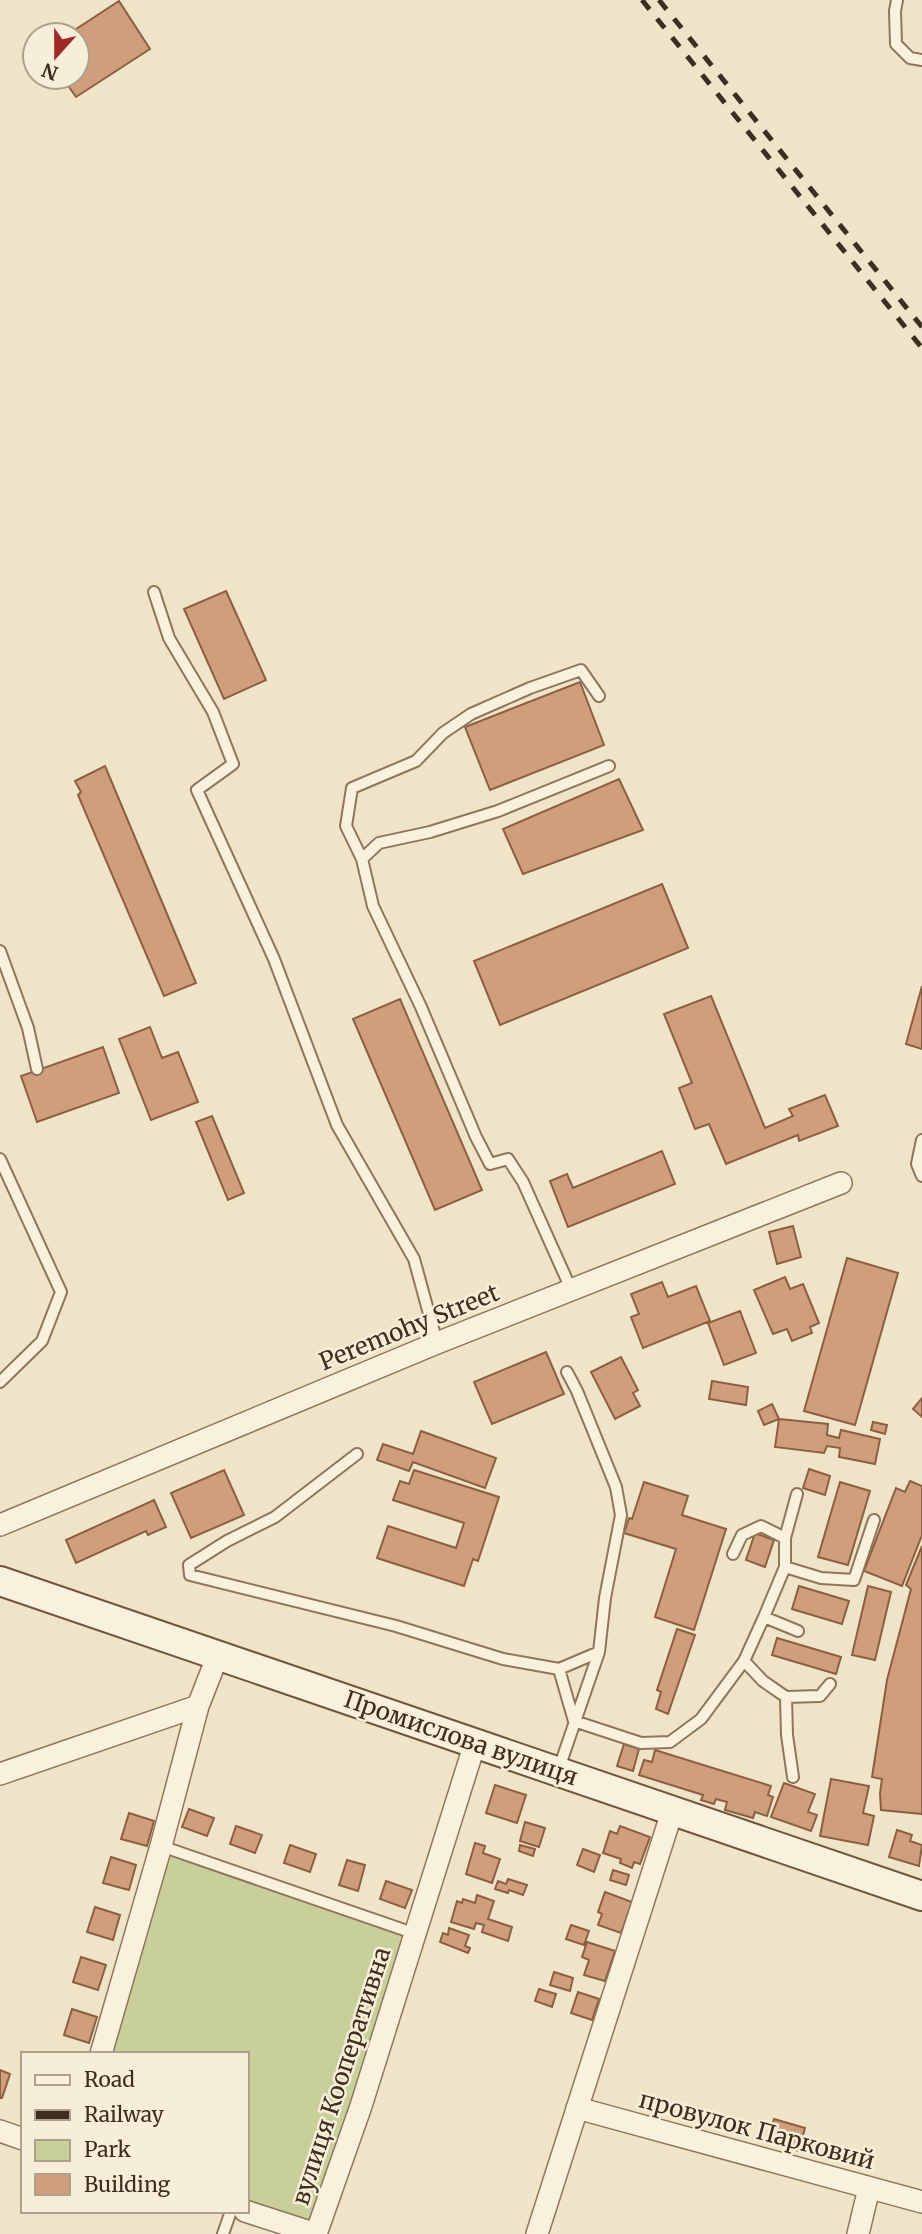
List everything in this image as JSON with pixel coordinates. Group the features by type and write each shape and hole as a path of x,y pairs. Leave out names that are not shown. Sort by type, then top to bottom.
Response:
{"street":[{"name":"Peremohy Street","path":"2,1520 571,1289 841,1183"},
{"name":"Промислова вулиця","path":"0,1581 922,1896"},
{"path":"102,2052 198,1706 218,1655"},
{"path":"0,1774 198,1706"},
{"name":"вулиця Кооперативна","path":"316,2234 361,2106 475,1742"},
{"path":"537,2234 673,1812"},
{"name":"провулок Парковий","path":"578,2108 922,2202"},
{"path":"0,2131 21,2138"},
{"path":"858,2234 869,2189"},
{"path":"248,2212 316,2234"}],"lane":[{"path":"897,0 896,44 910,58 922,60"},
{"path":"154,592 169,638 213,712 233,764 197,790 274,958 337,1125 414,1259 437,1343"},
{"path":"571,1289 523,1182 508,1159 490,1164 476,1137 421,1007 373,906 362,859 346,826 352,788 416,761 443,733 471,714 530,688 581,670 599,696"},
{"path":"362,859 379,843 430,832 498,811 608,766"},
{"path":"0,951 28,1028 37,1069"},
{"path":"922,1139 917,1164 922,1176"},
{"path":"0,1159 61,1292 42,1341 0,1382"},
{"path":"558,1771 599,1652 605,1598 621,1515 616,1487 567,1372"},
{"path":"357,1454 275,1517 227,1541 189,1565 190,1575 396,1626 503,1659 559,1669 599,1652"},
{"path":"575,1721 641,1743 670,1742 701,1719 744,1661 785,1567 785,1538 797,1494"},
{"path":"785,1567 821,1578 854,1580 874,1520"},
{"path":"733,1554 742,1535 761,1526 785,1538"},
{"path":"764,1616 798,1631"},
{"path":"744,1661 763,1681 786,1697 820,1696 830,1684"},
{"path":"559,1669 575,1721"},
{"path":"786,1697 787,1735 793,1777"},
{"name":"вулиця Кооперативна","path":"161,1846 416,1934"},
{"path":"223,2234 230,2213"}],"green space":[{"path":"161,1846 416,1934 316,2234 248,2211 248,2052 102,2052"}],"building":[{"path":"119,1 150,49 91,87 91,21 88,21"},
{"path":"72,91 85,91 76,97"},
{"path":"226,591 266,680 224,699 184,609"},
{"path":"580,682 604,745 490,790 465,727"},
{"path":"105,766 196,983 164,996 78,795 81,792 75,781"},
{"path":"619,779 643,830 523,874 503,829"},
{"path":"662,884 688,948 500,1025 474,961"},
{"path":"922,986 922,1049 906,1044"},
{"path":"711,996 765,1128 793,1116 789,1109 825,1095 838,1126 799,1141 798,1135 726,1164 709,1124 695,1129 679,1088 692,1083 664,1014"},
{"path":"400,999 482,1190 435,1210 353,1019"},
{"path":"150,1027 162,1058 178,1052 198,1102 151,1120 119,1039"},
{"path":"103,1047 119,1093 37,1122 21,1076"},
{"path":"212,1116 244,1193 228,1200 196,1122"},
{"path":"662,1151 675,1184 568,1227 550,1181 567,1174 573,1188"},
{"path":"793,1226 801,1257 777,1264 769,1232"},
{"path":"847,1258 898,1273 855,1425 804,1411"},
{"path":"785,1277 790,1289 803,1284 819,1323 810,1327 812,1333 792,1341 787,1329 773,1334 754,1290"},
{"path":"662,1282 668,1297 696,1286 710,1321 643,1348 631,1317 639,1314 631,1294"},
{"path":"740,1311 756,1353 724,1365 708,1323"},
{"path":"546,1352 564,1394 492,1424 474,1382"},
{"path":"621,1357 638,1390 633,1393 640,1406 615,1419 591,1372"},
{"path":"712,1381 748,1387 746,1405 709,1399"},
{"path":"922,1398 922,1417 913,1409"},
{"path":"772,1404 779,1419 764,1425 758,1411"},
{"path":"779,1419 828,1424 827,1435 839,1438 841,1430 880,1439 875,1464 839,1457 840,1448 827,1446 824,1453 775,1447"},
{"path":"873,1422 887,1425 885,1434 871,1430"},
{"path":"421,1431 496,1458 485,1488 413,1462 409,1471 377,1460 383,1444 413,1454"},
{"path":"809,1469 830,1476 825,1495 803,1488"},
{"path":"224,1470 244,1515 191,1538 171,1493"},
{"path":"414,1470 499,1497 478,1561 473,1559 464,1586 377,1558 388,1526 456,1548 464,1523 393,1500 400,1481 409,1484"},
{"path":"910,1481 922,1486 922,1535 902,1586 864,1571 896,1488 905,1492"},
{"path":"644,1482 688,1496 682,1515 726,1529 694,1630 655,1617 676,1549 624,1533 629,1518 632,1519"},
{"path":"840,1482 870,1491 848,1565 818,1557"},
{"path":"154,1500 166,1527 148,1535 146,1531 76,1563 66,1540"},
{"path":"755,1533 774,1540 765,1567 746,1560"},
{"path":"922,1546 922,1814 881,1810 882,1779 872,1777 887,1680 911,1589 906,1585"},
{"path":"799,1586 849,1601 842,1624 792,1609"},
{"path":"868,1586 891,1592 875,1660 852,1655"},
{"path":"677,1629 695,1635 668,1714 656,1709 661,1692 657,1690"},
{"path":"777,1638 841,1657 836,1674 772,1655"},
{"path":"624,1744 639,1749 633,1771 617,1766"},
{"path":"655,1750 771,1786 768,1795 773,1797 767,1816 755,1812 753,1818 725,1810 727,1802 716,1799 714,1804 701,1800 703,1795 639,1775 644,1760 652,1762"},
{"path":"831,1779 869,1786 863,1813 874,1816 868,1845 820,1836"},
{"path":"784,1783 815,1794 808,1812 817,1815 811,1831 771,1817"},
{"path":"495,1785 526,1795 517,1823 486,1813"},
{"path":"189,1809 214,1818 207,1836 182,1827"},
{"path":"129,1813 154,1821 147,1846 121,1839"},
{"path":"525,1822 545,1828 539,1847 520,1841"},
{"path":"236,1826 262,1835 255,1853 230,1844"},
{"path":"620,1826 650,1837 640,1864 634,1862 632,1868 620,1863 621,1859 603,1853 610,1831 617,1834"},
{"path":"897,1830 912,1835 910,1841 922,1845 919,1866 889,1857"},
{"path":"475,1843 485,1846 483,1853 500,1859 492,1883 466,1874"},
{"path":"290,1845 316,1854 310,1872 284,1863"},
{"path":"520,1845 535,1849 533,1856 519,1851"},
{"path":"583,1849 600,1855 594,1872 577,1865"},
{"path":"111,1857 136,1865 129,1890 103,1883"},
{"path":"347,1860 365,1865 358,1891 339,1885"},
{"path":"613,1870 629,1875 626,1885 610,1880"},
{"path":"508,1879 527,1885 523,1895 495,1889 498,1881 506,1884"},
{"path":"386,1881 412,1890 405,1908 380,1899"},
{"path":"605,1892 632,1902 621,1933 598,1925 602,1914 598,1912"},
{"path":"477,1895 494,1901 488,1919 512,1927 508,1941 482,1932 484,1925 476,1923 474,1929 451,1922 457,1901 462,1903 463,1899 475,1903"},
{"path":"95,1907 120,1915 113,1940 87,1932"},
{"path":"571,1925 589,1931 584,1945 566,1939"},
{"path":"449,1928 469,1935 465,1946 470,1948 468,1953 440,1942 443,1933 448,1935"},
{"path":"587,1942 615,1951 605,1981 584,1975 589,1960 582,1957"},
{"path":"81,1957 106,1965 98,1990 73,1982"},
{"path":"554,1972 573,1978 570,1991 550,1985"},
{"path":"539,1989 556,1994 552,2007 535,2001"},
{"path":"578,1992 599,1999 592,2020 571,2013"},
{"path":"72,2009 97,2017 89,2043 64,2035"},
{"path":"0,2070 10,2074 2,2098 0,2098"},
{"path":"774,2119 805,2128 799,2151 768,2142"}],"railway":[{"path":"642,0 922,348"},
{"path":"659,0 922,327"}]}
